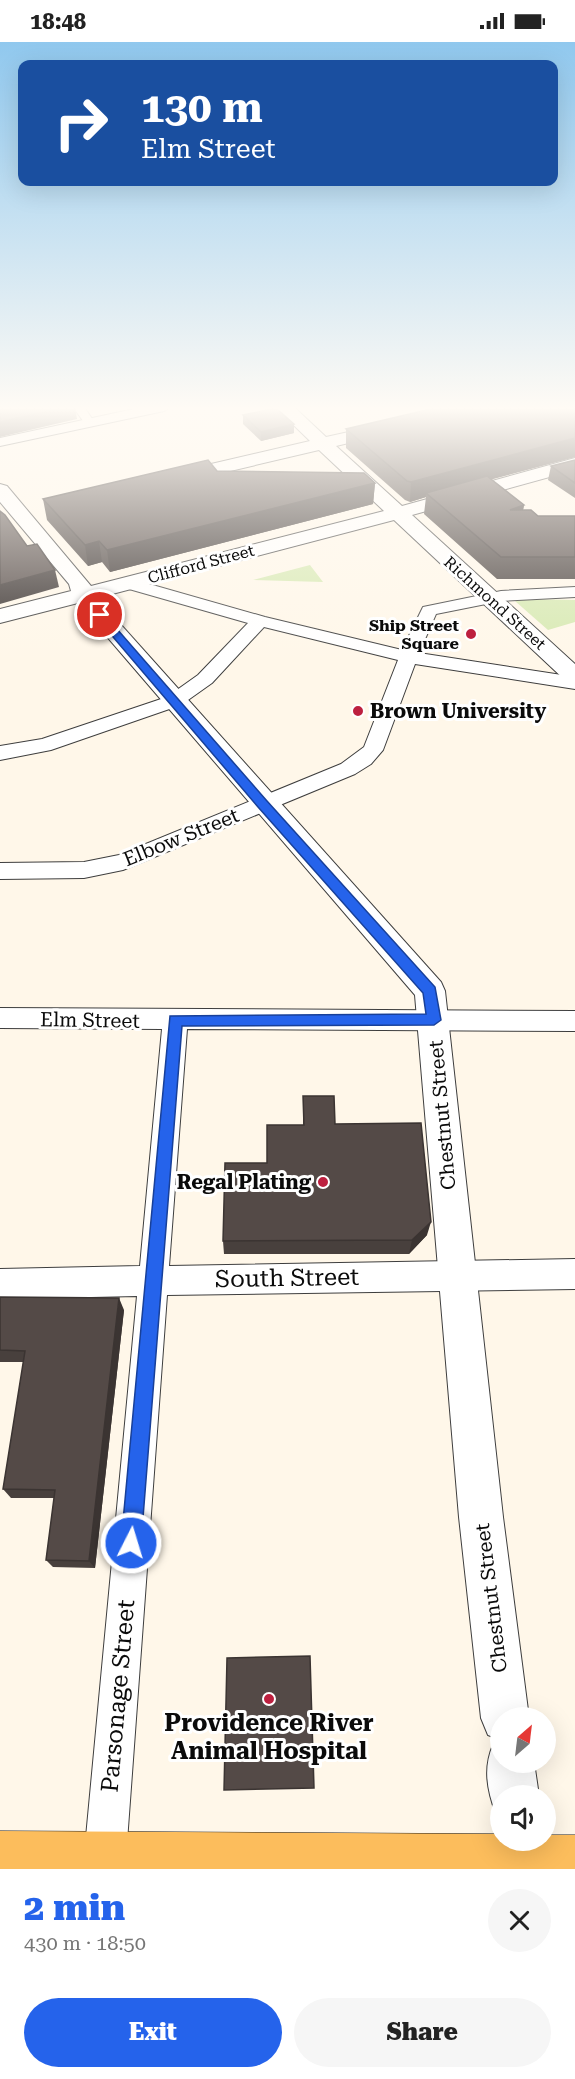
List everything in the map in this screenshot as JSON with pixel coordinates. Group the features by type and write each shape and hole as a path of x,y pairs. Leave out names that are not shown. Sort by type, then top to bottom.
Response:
{"main road":[{"path":"0,1859 104,1864 521,1851 575,1863"}],"street":[{"name":"Chestnut Street","path":"2,492 79,583 82,594 262,804 430,991 456,1274 504,1707"},
{"name":"Richmond Street","path":"376,492 575,677"},
{"name":"Clifford Street","path":"0,616 355,525 468,492"},
{"path":"0,519 44,509"},
{"path":"128,583 260,621 408,657 575,683"},
{"name":"Elbow Street","path":"0,871 104,867 348,769 369,755 380,734 408,657 429,611 520,592 575,592"},
{"path":"0,753 44,745 174,701 205,679 260,621"},
{"name":"Elm Street","path":"0,1018 175,1021 575,1021"},
{"name":"Parsonage Street","path":"104,1864 175,1021"},
{"name":"South Street","path":"0,1284 456,1274 575,1274"}],"green space":[{"path":"310,565 323,582 253,580"},
{"path":"523,599 575,600 575,622 548,630 515,601"}],"building":[{"path":"72,492 338,492 107,550 99,541 85,545 43,499"},
{"path":"508,492 524,505 510,510 531,510 538,516 575,516 575,557 501,557 426,493"},
{"path":"0,511 27,546 37,544 55,570 0,585"},
{"name":"Regal Plating","path":"303,1096 334,1096 335,1124 421,1123 431,1222 412,1240 223,1241 225,1163 267,1163 267,1125 304,1125"},
{"path":"0,1297 119,1298 89,1561 46,1560 55,1490 3,1489 25,1351 0,1350"},
{"name":"Providence River Animal Hospital","path":"310,1656 314,1788 224,1790 227,1658"}],"place":[{"name":"Ship Street Square","path":"471,634"},
{"name":"Brown University","path":"358,711"},
{"name":"Regal Plating","path":"323,1182"},
{"name":"Providence River Animal Hospital","path":"269,1699"}],"route":[{"path":"100,615 262,804 430,991 434,1020 175,1021 131,1543"}]}
